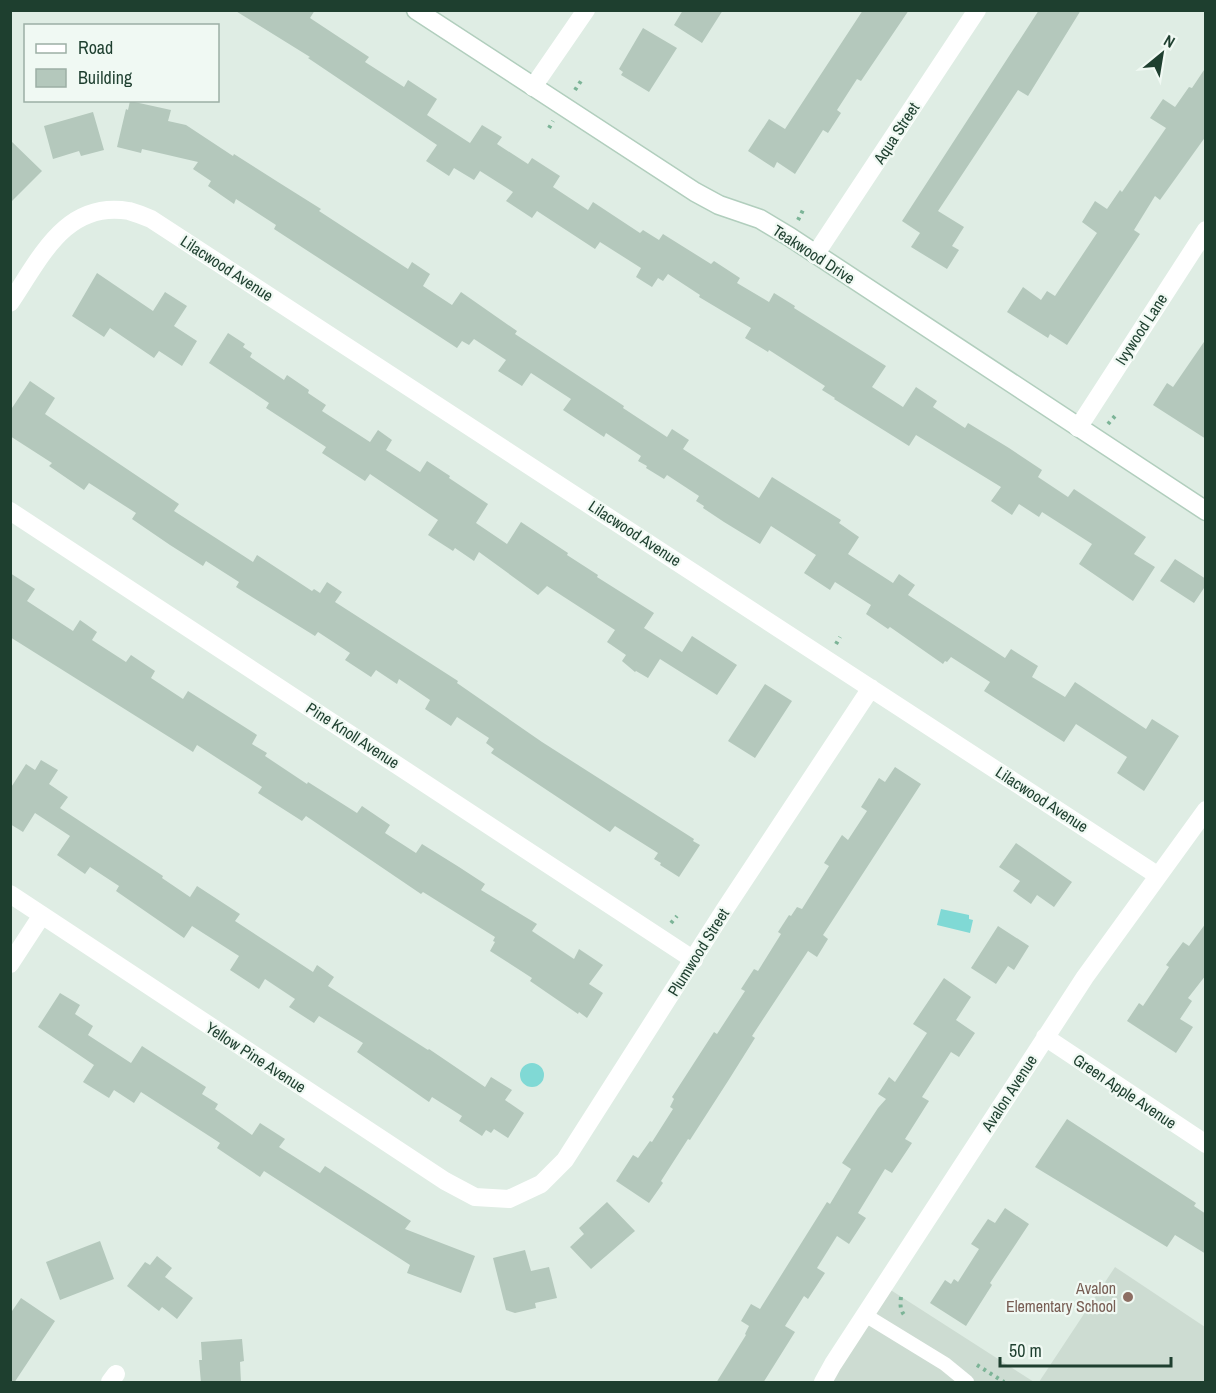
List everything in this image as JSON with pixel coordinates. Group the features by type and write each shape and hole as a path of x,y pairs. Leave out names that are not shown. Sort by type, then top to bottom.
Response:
{"street":[{"name":"Teakwood Drive","path":"416,10 695,192 719,205 760,219 1206,511"},
{"path":"533,87 586,10"},
{"name":"Aqua Street","path":"815,255 977,10"},
{"name":"Lilacwood Avenue","path":"10,303 53,239 76,219 105,211 128,211 151,219 1157,875"},
{"name":"Ivywood Lane","path":"1078,428 1206,230"},
{"name":"Pine Knoll Avenue","path":"10,511 694,960"},
{"name":"Plumwood Street","path":"509,1199 541,1184 565,1160 871,688"},
{"name":"Avalon Avenue","path":"823,1383 832,1364 1045,1037 1157,875 1206,810"},
{"name":"Yellow Pine Avenue","path":"10,894 445,1181 475,1197 509,1199"},
{"path":"10,964 42,915"},
{"name":"Green Apple Avenue","path":"1045,1037 1206,1144"}],"lane":[{"path":"865,1315 945,1364 967,1383"}],"path":[{"path":"573,93 581,81"},
{"path":"1107,424 1114,416"}],"shaded area":[{"name":"Avalon Elementary School","path":"1115,1267 1205,1327 1205,1382 1039,1382"},
{"name":"Avalon Elementary School","path":"886,1287 1034,1382 831,1382"}],"water":[{"path":"941,909 969,915 969,919 973,920 970,933 937,925"},
{"path":"527,1063 537,1063 544,1070 544,1080 537,1087 527,1087 520,1080 520,1070"}],"building":[{"path":"234,10 315,10 310,18 369,57 365,62 404,87 408,80 437,99 427,115 470,143 482,125 502,137 497,144 528,164 532,158 560,176 553,187 588,210 593,202 640,233 643,230 659,240 663,234 711,264 714,261 740,278 737,283 769,302 774,293 795,306 794,308 886,366 872,387 903,407 916,387 937,401 933,407 965,428 968,423 1042,470 1038,477 1068,497 1074,489 1146,537 1134,554 1155,567 1133,601 1079,564 1092,544 1042,512 1039,517 1019,504 1012,515 991,501 1001,487 916,435 909,446 834,399 822,390 825,386 769,350 768,352 745,338 751,328 699,297 700,295 668,274 663,281 658,278 652,287 636,277 641,268 600,242 595,249 537,211 532,218 506,201 513,192 480,171 474,180 454,168 449,176 426,161 437,145 308,58 310,57"},
{"path":"683,10 723,10 702,43 674,25"},
{"path":"863,10 909,10 861,81 857,79 837,110 841,113 828,133 823,130 795,174 777,162 774,168 748,151 769,119 785,129"},
{"path":"1039,10 1081,10 1028,96 1018,90 938,211 964,227 952,246 959,250 947,269 911,247 920,233 902,221"},
{"path":"643,28 677,48 649,92 621,75 623,72 619,69"},
{"path":"1206,67 1206,136 1160,200 1155,196 1134,230 1140,234 1067,345 1050,334 1048,338 1007,312 1023,287 1041,300 1047,291 1055,296 1097,233 1082,222 1095,201 1107,209 1120,190 1122,192 1166,128 1150,118 1163,99 1175,107"},
{"path":"130,102 135,102 171,110 168,121 186,125 233,156 234,154 321,209 319,211 408,269 412,262 430,274 423,286 452,305 461,292 517,331 515,334 667,437 672,429 689,440 683,449 759,498 772,477 841,520 839,523 859,537 848,554 893,583 899,574 915,585 908,595 1005,658 1011,649 1038,666 1032,677 1065,697 1075,682 1146,729 1152,719 1179,736 1144,791 1117,773 1127,757 1076,724 1064,742 984,691 990,682 951,657 943,664 890,627 888,629 866,614 871,605 835,582 830,590 804,573 816,555 771,526 760,544 724,522 696,501 699,496 667,475 664,479 646,468 647,466 638,461 641,456 606,433 604,437 563,410 571,399 531,373 522,386 498,371 506,360 474,339 469,345 462,341 457,348 274,229 276,225 236,199 234,204 208,186 211,181 193,169 198,162 142,149 141,153 117,147 126,109 128,110"},
{"path":"93,112 104,150 81,156 79,151 53,159 44,126"},
{"path":"10,140 42,171 10,203"},
{"path":"97,273 153,311 165,292 187,306 174,326 197,341 182,366 159,351 154,358 110,328 104,337 72,316"},
{"path":"228,333 245,344 243,347 252,353 250,357 284,380 287,375 309,390 308,393 326,405 322,411 370,442 378,430 392,440 386,450 420,472 427,461 488,504 476,523 507,544 521,522 568,553 567,555 598,575 597,577 654,613 644,628 682,652 692,636 737,665 717,695 660,659 648,678 635,672 622,661 626,655 607,642 615,630 547,586 538,595 479,552 474,561 455,548 453,551 428,535 438,520 370,474 365,481 322,453 326,447 266,408 269,403 209,363"},
{"path":"1206,339 1206,439 1153,405 1167,383 1173,387"},
{"path":"30,381 55,398 45,414 179,504 174,511 253,562 257,555 312,591 314,589 320,593 327,582 342,592 335,602 458,681 457,683 542,742 694,839 693,841 700,845 679,877 654,859 658,853 615,826 610,832 491,753 494,749 486,743 489,738 457,717 451,726 425,709 430,700 399,679 397,684 376,670 371,677 345,660 350,653 318,632 315,636 236,587 239,582 206,561 203,566 170,545 132,519 136,513 89,483 84,490 49,466 52,463 10,436 10,411"},
{"path":"1175,559 1206,579 1206,585 1194,603 1160,581"},
{"path":"10,573 35,589 27,601 73,631 80,620 97,632 92,640 126,662 131,655 155,671 151,678 183,699 188,691 257,735 252,744 267,753 265,756 307,784 308,782 357,813 362,806 390,825 385,833 416,853 422,844 485,884 481,890 537,924 532,931 574,959 579,949 603,965 589,984 603,993 587,1018 530,981 532,978 490,951 495,937 423,892 421,894 306,816 302,821 258,793 262,787 197,745 193,752 10,637"},
{"path":"765,684 792,701 755,758 728,741"},
{"path":"41,760 58,770 49,784 68,797 60,808 163,876 162,878 190,897 197,886 240,914 235,921 313,972 317,965 334,977 328,986 485,1087 491,1077 512,1090 505,1100 524,1113 508,1138 494,1129 491,1133 486,1130 482,1136 459,1121 462,1116 432,1097 429,1102 357,1052 363,1043 319,1016 314,1023 289,1007 295,999 265,979 259,989 230,970 239,956 192,926 184,938 116,891 119,886 90,867 85,874 57,855 70,836 35,813 23,832 10,824 10,789 26,764 35,770"},
{"path":"895,767 921,784 823,935 828,939 817,957 808,951 752,1036 755,1038 649,1203 616,1181 633,1155 638,1158 650,1141 652,1142 673,1109 670,1107 674,1099 672,1097 714,1032 717,1034 745,991 741,989 754,969 758,971 781,934 778,932 789,915 791,916 797,907 802,909 829,866 824,863 842,835 848,840 867,811 861,807 879,778 885,782"},
{"path":"1016,843 1072,882 1054,907 1037,895 1031,904 1013,891 1020,881 999,867"},
{"path":"1206,923 1206,975 1188,998 1192,1001 1180,1019 1193,1027 1176,1053 1127,1021 1139,1003 1143,1006 1169,967 1166,965 1183,942 1189,946"},
{"path":"998,926 1029,946 1014,970 1008,966 996,984 971,968"},
{"path":"944,978 971,997 956,1020 975,1033 959,1057 951,1052 922,1097 929,1101 905,1139 912,1143 892,1173 885,1169 858,1213 866,1218 849,1244 837,1236 817,1268 825,1273 808,1299 804,1296 785,1326 795,1332 763,1383 716,1383 746,1335 749,1326 741,1321 751,1304 760,1309 827,1202 830,1204 851,1169 842,1163 886,1099 878,1094 889,1077 895,1082 927,1033 913,1024"},
{"path":"60,993 80,1005 75,1014 93,1026 88,1035 131,1063 142,1046 206,1087 202,1094 218,1104 215,1109 252,1135 260,1123 285,1139 279,1147 320,1173 325,1166 411,1221 405,1229 475,1256 461,1293 407,1273 410,1265 264,1171 260,1177 217,1148 220,1143 141,1092 134,1103 114,1090 109,1098 83,1082 94,1065 38,1027"},
{"path":"1067,1119 1196,1203 1194,1206 1206,1214 1206,1254 1175,1235 1167,1247 1035,1167"},
{"path":"607,1202 635,1231 591,1269 570,1247 584,1234 579,1228"},
{"path":"1005,1208 1029,1224 990,1283 992,1285 966,1326 930,1303 945,1280 951,1284 954,1279 958,1282 979,1249 971,1244 988,1219 995,1223"},
{"path":"100,1241 114,1279 60,1300 46,1262"},
{"path":"525,1250 531,1271 549,1267 557,1298 535,1303 536,1308 515,1313 506,1310 493,1258"},
{"path":"157,1256 172,1268 165,1277 193,1298 177,1319 162,1307 159,1311 127,1286 145,1262 150,1265"},
{"path":"21,1298 55,1321 14,1383 10,1383 10,1314"},
{"path":"242,1339 244,1361 240,1362 241,1383 201,1383 199,1360 202,1360 201,1342"}],"place":[{"name":"Avalon Elementary School","path":"1128,1297"}]}
